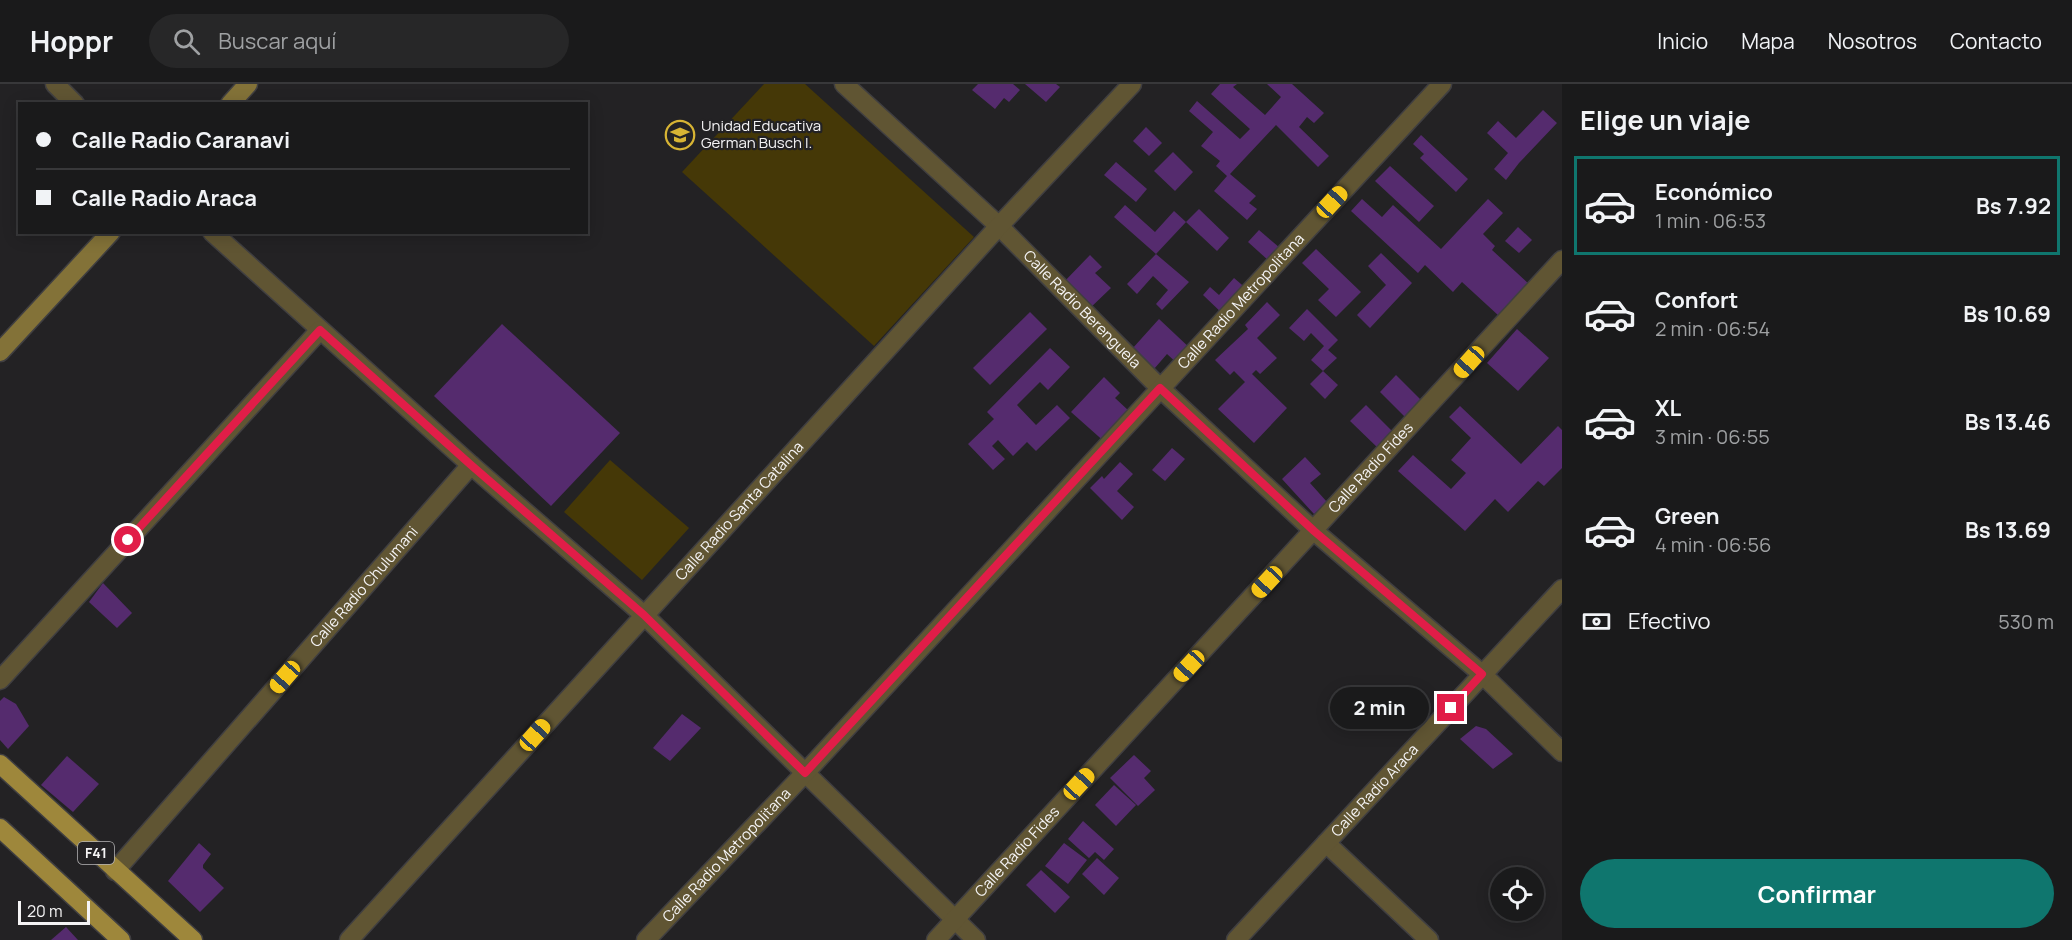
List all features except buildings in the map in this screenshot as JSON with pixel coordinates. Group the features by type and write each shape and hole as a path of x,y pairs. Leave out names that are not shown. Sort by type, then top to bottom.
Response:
{"main road":[{"name":"F41","path":"0,764 193,940"},
{"path":"0,828 121,940"}],"street":[{"path":"55,84 73,102"},
{"path":"232,102 248,84"},
{"name":"Calle Radio Berenguela","path":"844,84 999,226 1160,388 1314,531 1482,674 1562,752"},
{"name":"Calle Radio Santa Catalina","path":"349,940 999,226 1132,84"},
{"name":"Calle Radio Metropolitana","path":"646,940 805,773 1442,84"},
{"path":"0,352 109,234"},
{"path":"214,234 471,465 644,615 976,940"},
{"name":"Calle Radio Fides","path":"936,940 1562,260"},
{"path":"0,680 320,330"},
{"name":"Calle Radio Chulumani","path":"115,871 471,465"},
{"name":"Calle Radio Araca","path":"1236,940 1562,589"},
{"path":"1326,843 1429,940"}],"shaded area":[{"path":"764,84 805,84 974,237 874,346 682,172"},
{"path":"610,460 689,528 642,580 564,512"}],"place":[{"name":"Unidad Educativa German Busch I.","path":"680,135"}],"route":[{"path":"128,540 320,330 644,615 805,773 1160,388 1314,531 1482,674 1451,708"}]}
